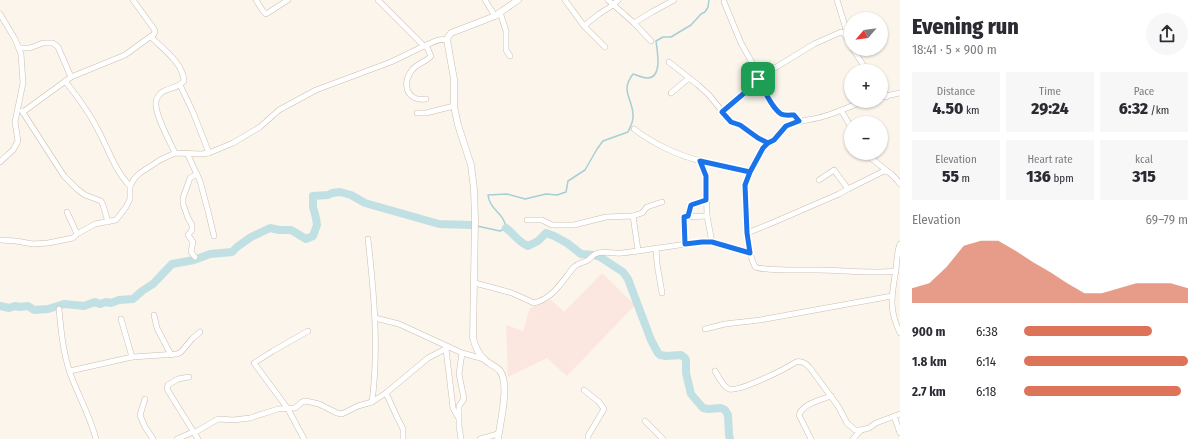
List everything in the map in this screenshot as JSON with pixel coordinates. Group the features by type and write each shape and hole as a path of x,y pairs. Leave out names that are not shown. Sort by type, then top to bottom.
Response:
{"street":[{"path":"23,112 71,77 125,55 154,34 154,29 133,0"},
{"path":"256,0 262,11 266,14 288,0"},
{"path":"378,0 425,46 431,56 413,69 407,79 408,90 411,96 417,99 426,99"},
{"path":"486,0 498,14 506,31 506,50 510,56"},
{"path":"484,360 478,351 473,338 476,220 474,189 471,165 458,125 454,106 454,79 447,40 450,33 498,14 518,0"},
{"path":"565,0 584,26 605,48"},
{"path":"608,0 634,23 651,41"},
{"path":"584,26 618,0"},
{"path":"634,23 674,0"},
{"path":"837,0 844,23"},
{"path":"724,2 741,43 769,99 781,113 786,115 794,115 799,121"},
{"path":"0,14 20,48 23,83 15,122 18,141 13,150 0,162"},
{"path":"722,112 749,89 759,78 814,44 841,32 844,33"},
{"path":"151,36 175,61 184,75 184,80 180,85 164,91 158,96 156,101 156,106 162,124 175,153"},
{"path":"0,240 33,244 48,243 73,238 77,234 95,224 116,220 130,199 130,186 140,173 160,160 175,153 209,153 233,143 260,127 279,110 316,90 391,62 437,40 447,40"},
{"path":"20,48 30,48 43,43 53,43 58,47 71,77"},
{"path":"669,62 709,95 731,122 740,125 758,138 768,143"},
{"path":"670,94 689,78"},
{"path":"66,81 90,116 119,172 130,186"},
{"path":"180,85 193,112 209,153"},
{"path":"888,96 900,93"},
{"path":"19,106 69,182 85,195 101,201 108,222"},
{"path":"417,113 426,113 454,106"},
{"path":"847,108 827,116 799,121 786,126 774,140 763,148 745,185 747,233 750,253 754,266 757,268 849,272 896,271"},
{"path":"841,110 845,116"},
{"path":"634,129 668,149 700,161 750,172"},
{"path":"188,153 197,174 214,236"},
{"path":"874,160 890,173 900,184"},
{"path":"700,161 706,176 707,216 712,242"},
{"path":"819,180 834,170 848,189"},
{"path":"747,233 839,194 884,171 887,171"},
{"path":"195,257 191,252 193,242 188,235 192,230 192,225 182,201 189,180 192,176 197,174"},
{"path":"685,244 684,218 688,216 691,205 706,200"},
{"path":"528,220 542,220 552,224 574,225 606,217 633,216 642,213 647,207 662,202"},
{"path":"66,212 77,234"},
{"path":"633,216 638,250"},
{"path":"688,216 707,216"},
{"path":"368,239 375,318 375,367 372,402"},
{"path":"475,283 512,293 534,303 548,297 553,293 575,266 587,261 594,255 608,251 622,253 685,244 712,242 750,253"},
{"path":"900,244 892,296 892,308 895,322 900,333"},
{"path":"656,248 662,293"},
{"path":"704,328 760,320 892,296"},
{"path":"59,309 66,357 96,439"},
{"path":"154,316 157,328 171,355"},
{"path":"375,318 399,324 447,348 484,360 501,373 504,382 504,401 498,436 480,439"},
{"path":"121,319 132,357"},
{"path":"304,439 288,409 254,363 308,331"},
{"path":"70,371 132,357 177,354 181,352 200,332"},
{"path":"177,439 218,419 233,420 250,418 278,409 295,408 302,402 311,401 337,414 340,414 372,402 386,393 428,358 447,348"},
{"path":"447,348 453,408 458,417"},
{"path":"461,439 458,417 460,404 464,399 459,374 462,353"},
{"path":"715,371 725,386 730,389 734,389 750,384 801,361 807,364 831,396 847,423 855,430 869,428 876,423 900,414"},
{"path":"189,377 178,379 167,387 198,439"},
{"path":"584,390 599,402 604,409 588,436 588,439"},
{"path":"386,393 403,429 403,439"},
{"path":"810,439 799,415 800,412 803,408 831,396"},
{"path":"145,399 140,415 145,427 153,439"},
{"path":"894,416 900,433"},
{"path":"645,420 664,439"},
{"path":"853,439 861,430"}],"shaded area":[{"path":"602,273 635,305 567,376 547,358 508,377 506,325 523,331 530,308 551,300 564,312"}],"waterway":[{"path":"477,226 500,231 506,228 503,218 491,205 488,195 507,194 525,199 546,194 557,195 566,192 568,181 585,170 603,141 628,132 633,117 633,111 627,91 629,80 633,74 646,78 653,76 656,73 658,62 656,41 663,37 671,37 691,25 701,14 705,12 708,7 709,0"},
{"path":"0,306 9,308 15,306 28,306 34,310 48,309 64,304 84,306 95,302 100,304 133,299 153,284 172,264 194,260 210,254 232,252 251,237 270,228 291,230 306,239 313,236 317,225 313,207 313,196 328,195 340,192 351,195 365,203 439,224 471,225"},
{"path":"506,228 528,246 538,241 546,233 554,236 567,243 581,254 600,257 623,272 628,279 651,340 658,353 666,356 681,355 685,358 686,373 691,394 703,408 721,408 725,410 728,415 730,439"}],"route":[{"path":"758,79 749,89 722,112 731,122 740,125 758,138 768,143 763,148 750,172 700,161 706,176 706,200 691,205 688,216 684,217 685,244 712,242 750,253 747,233 745,185 763,148 774,140 786,126 799,121 794,115 786,115 781,113 769,99 758,79"}]}
